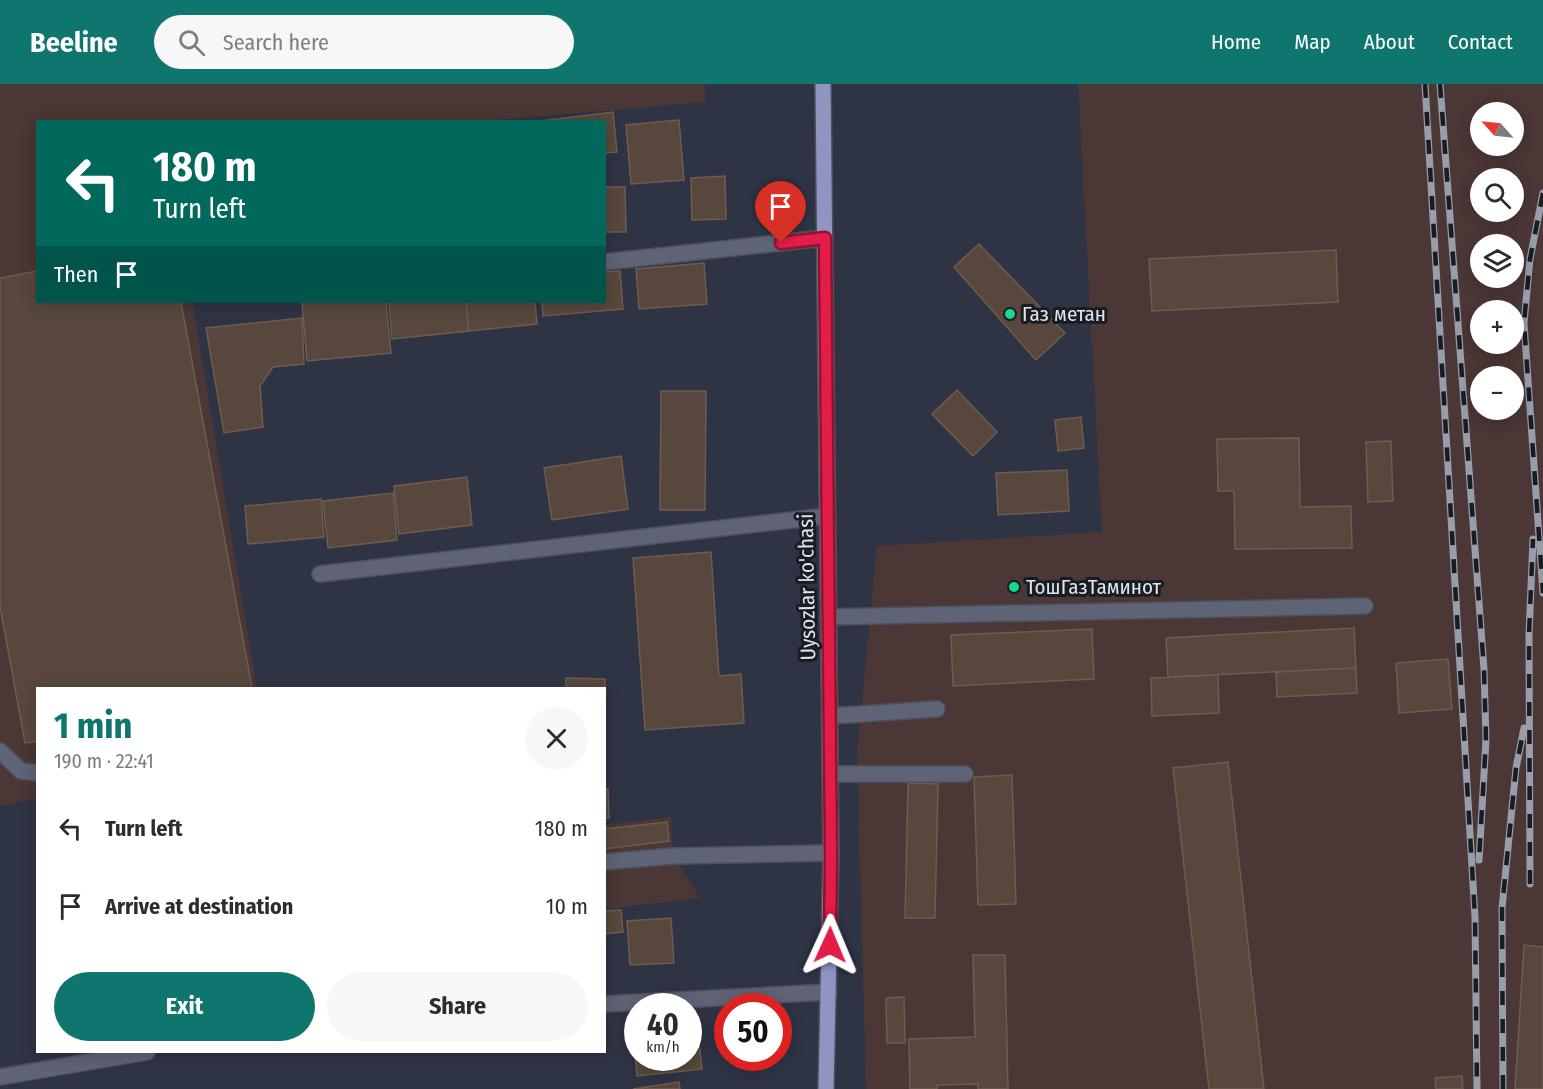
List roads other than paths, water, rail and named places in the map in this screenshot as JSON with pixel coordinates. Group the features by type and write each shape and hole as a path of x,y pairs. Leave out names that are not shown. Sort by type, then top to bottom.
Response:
{"main road":[{"name":"Uysozlar ko'chasi","path":"823,84 831,853 826,1089"}],"street":[{"path":"606,262 825,238"},
{"path":"320,574 827,516"},
{"path":"828,617 1365,606"},
{"path":"830,716 937,709"},
{"path":"0,752 21,771 36,773"},
{"path":"830,774 965,774"},
{"path":"606,862 673,856 831,853"},
{"path":"606,1004 829,992"},
{"path":"0,1077 141,1053"}],"railway":[{"path":"1425,84 1475,917 1477,1089"},
{"path":"1440,84 1484,669 1486,740 1479,860"},
{"path":"1543,193 1530,259 1524,323 1543,593"},
{"path":"1530,884 1529,635 1533,539"},
{"path":"1503,1089 1502,908 1516,768 1524,728"}],"place":[{"name":"Газ метан","path":"1010,314"},
{"name":"ТошГазТаминот","path":"1014,587"}]}
